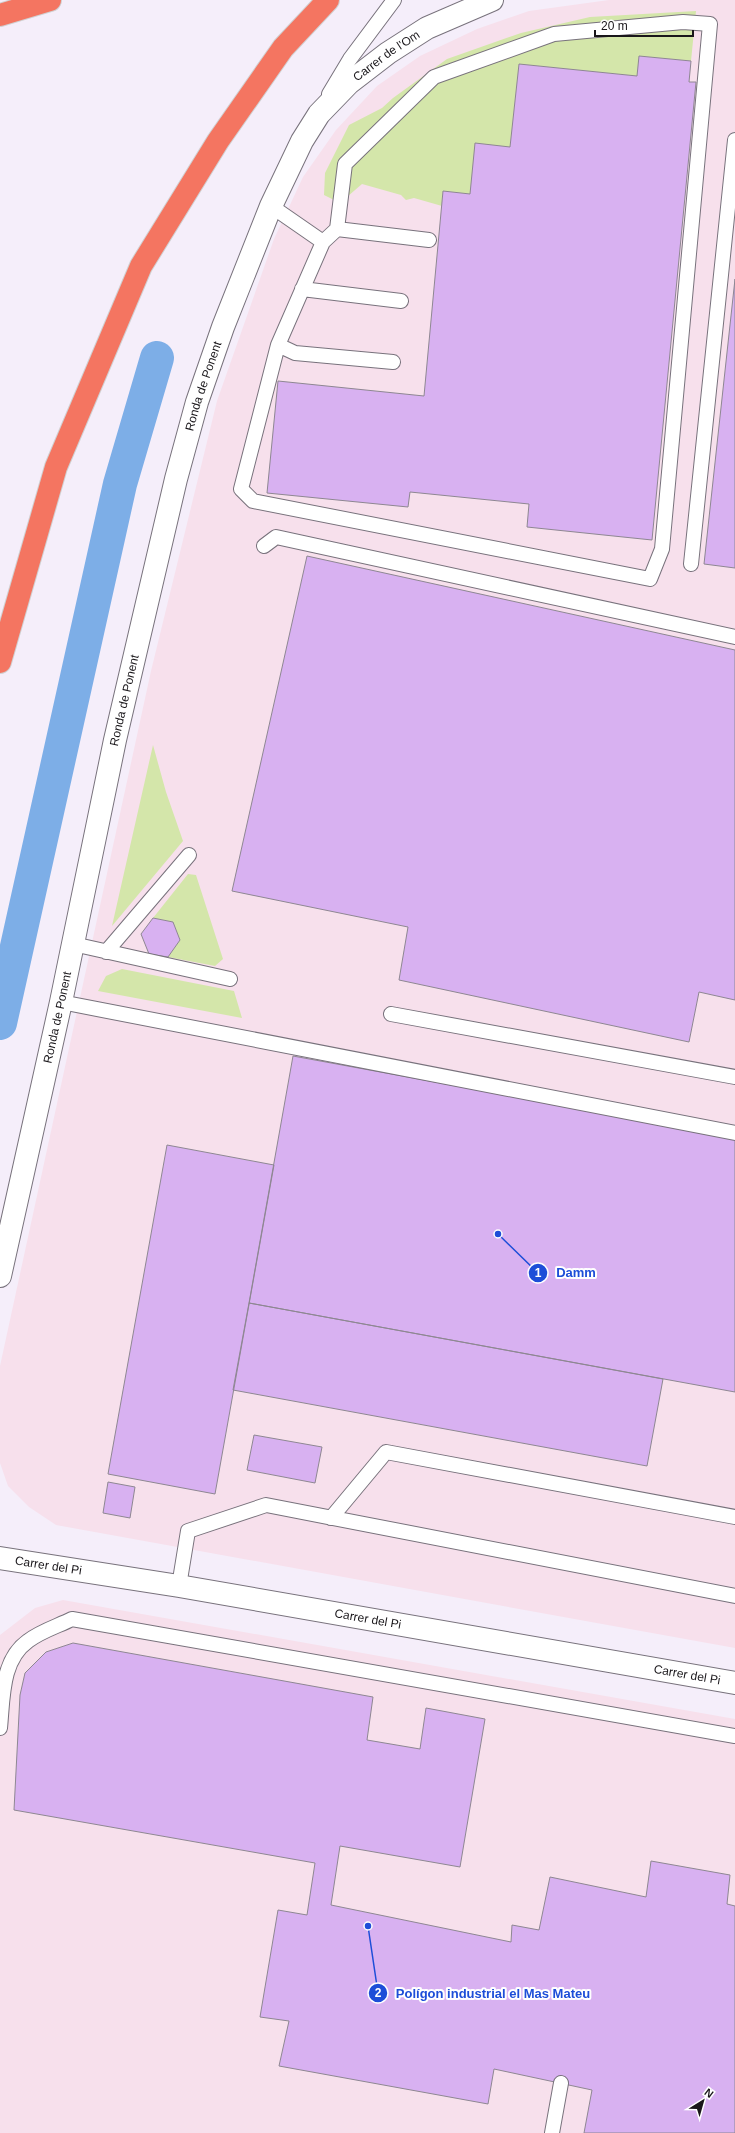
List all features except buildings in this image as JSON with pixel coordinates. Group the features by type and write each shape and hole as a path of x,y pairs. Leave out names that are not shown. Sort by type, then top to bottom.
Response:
{"highway":[{"path":"0,15 50,0"},
{"path":"0,662 56,467 141,266 231,122 283,48 328,0"}],"street":[{"name":"Carrer de l'Om","path":"302,141 319,114 339,94 388,53 427,28 492,0"},
{"name":"Ronda de Ponent","path":"0,1276 61,1002 115,740 176,479 197,402 223,327 271,206 302,141"},
{"name":"Carrer del Pi","path":"0,1558 179,1586 735,1683"}],"lane":[{"path":"302,141 350,59 394,0"},
{"path":"683,22 710,24 662,549 650,579 252,501 241,488 278,346 323,242 337,229 345,164 434,77 554,34 683,22"},
{"path":"691,564 735,140"},
{"path":"271,206 323,242"},
{"path":"337,229 429,240"},
{"path":"302,289 401,301"},
{"path":"278,346 295,353 393,362"},
{"path":"264,546 276,537 735,637"},
{"path":"106,952 189,855"},
{"path":"73,944 230,979"},
{"path":"61,1002 735,1133"},
{"path":"391,1014 735,1078"},
{"path":"331,1518 386,1452 735,1517"},
{"path":"179,1586 188,1531 266,1505 735,1596"},
{"path":"0,1728 4,1679 17,1652 28,1641 72,1619 735,1736"},
{"path":"552,2133 561,2083"}],"shaded area":[{"path":"609,0 735,0 735,1648 56,1525 29,1507 8,1486 0,1463 0,1366 151,671 217,401 274,239 303,177 336,130 377,86 420,56 477,29 529,11"},
{"path":"63,1600 735,1719 735,2133 0,2133 0,1635 35,1608"}],"green space":[{"path":"696,11 691,61 639,56 637,76 519,64 510,147 470,194 443,191 442,206 414,198 406,200 401,195 362,184 340,203 324,195 325,173 349,125 382,108 393,98 447,59 521,33 590,17"},
{"path":"153,745 166,792 183,841 112,926"},
{"path":"188,874 196,875 223,959 215,966 168,957 180,940 173,922 153,918"},
{"path":"122,969 234,991 242,1018 98,991 106,976"}],"waterway":[{"path":"0,1023 120,484 157,358"}],"place":[{"name":"Damm","path":"498,1234"},
{"name":"Polígon industrial el Mas Mateu","path":"368,1926"}]}
